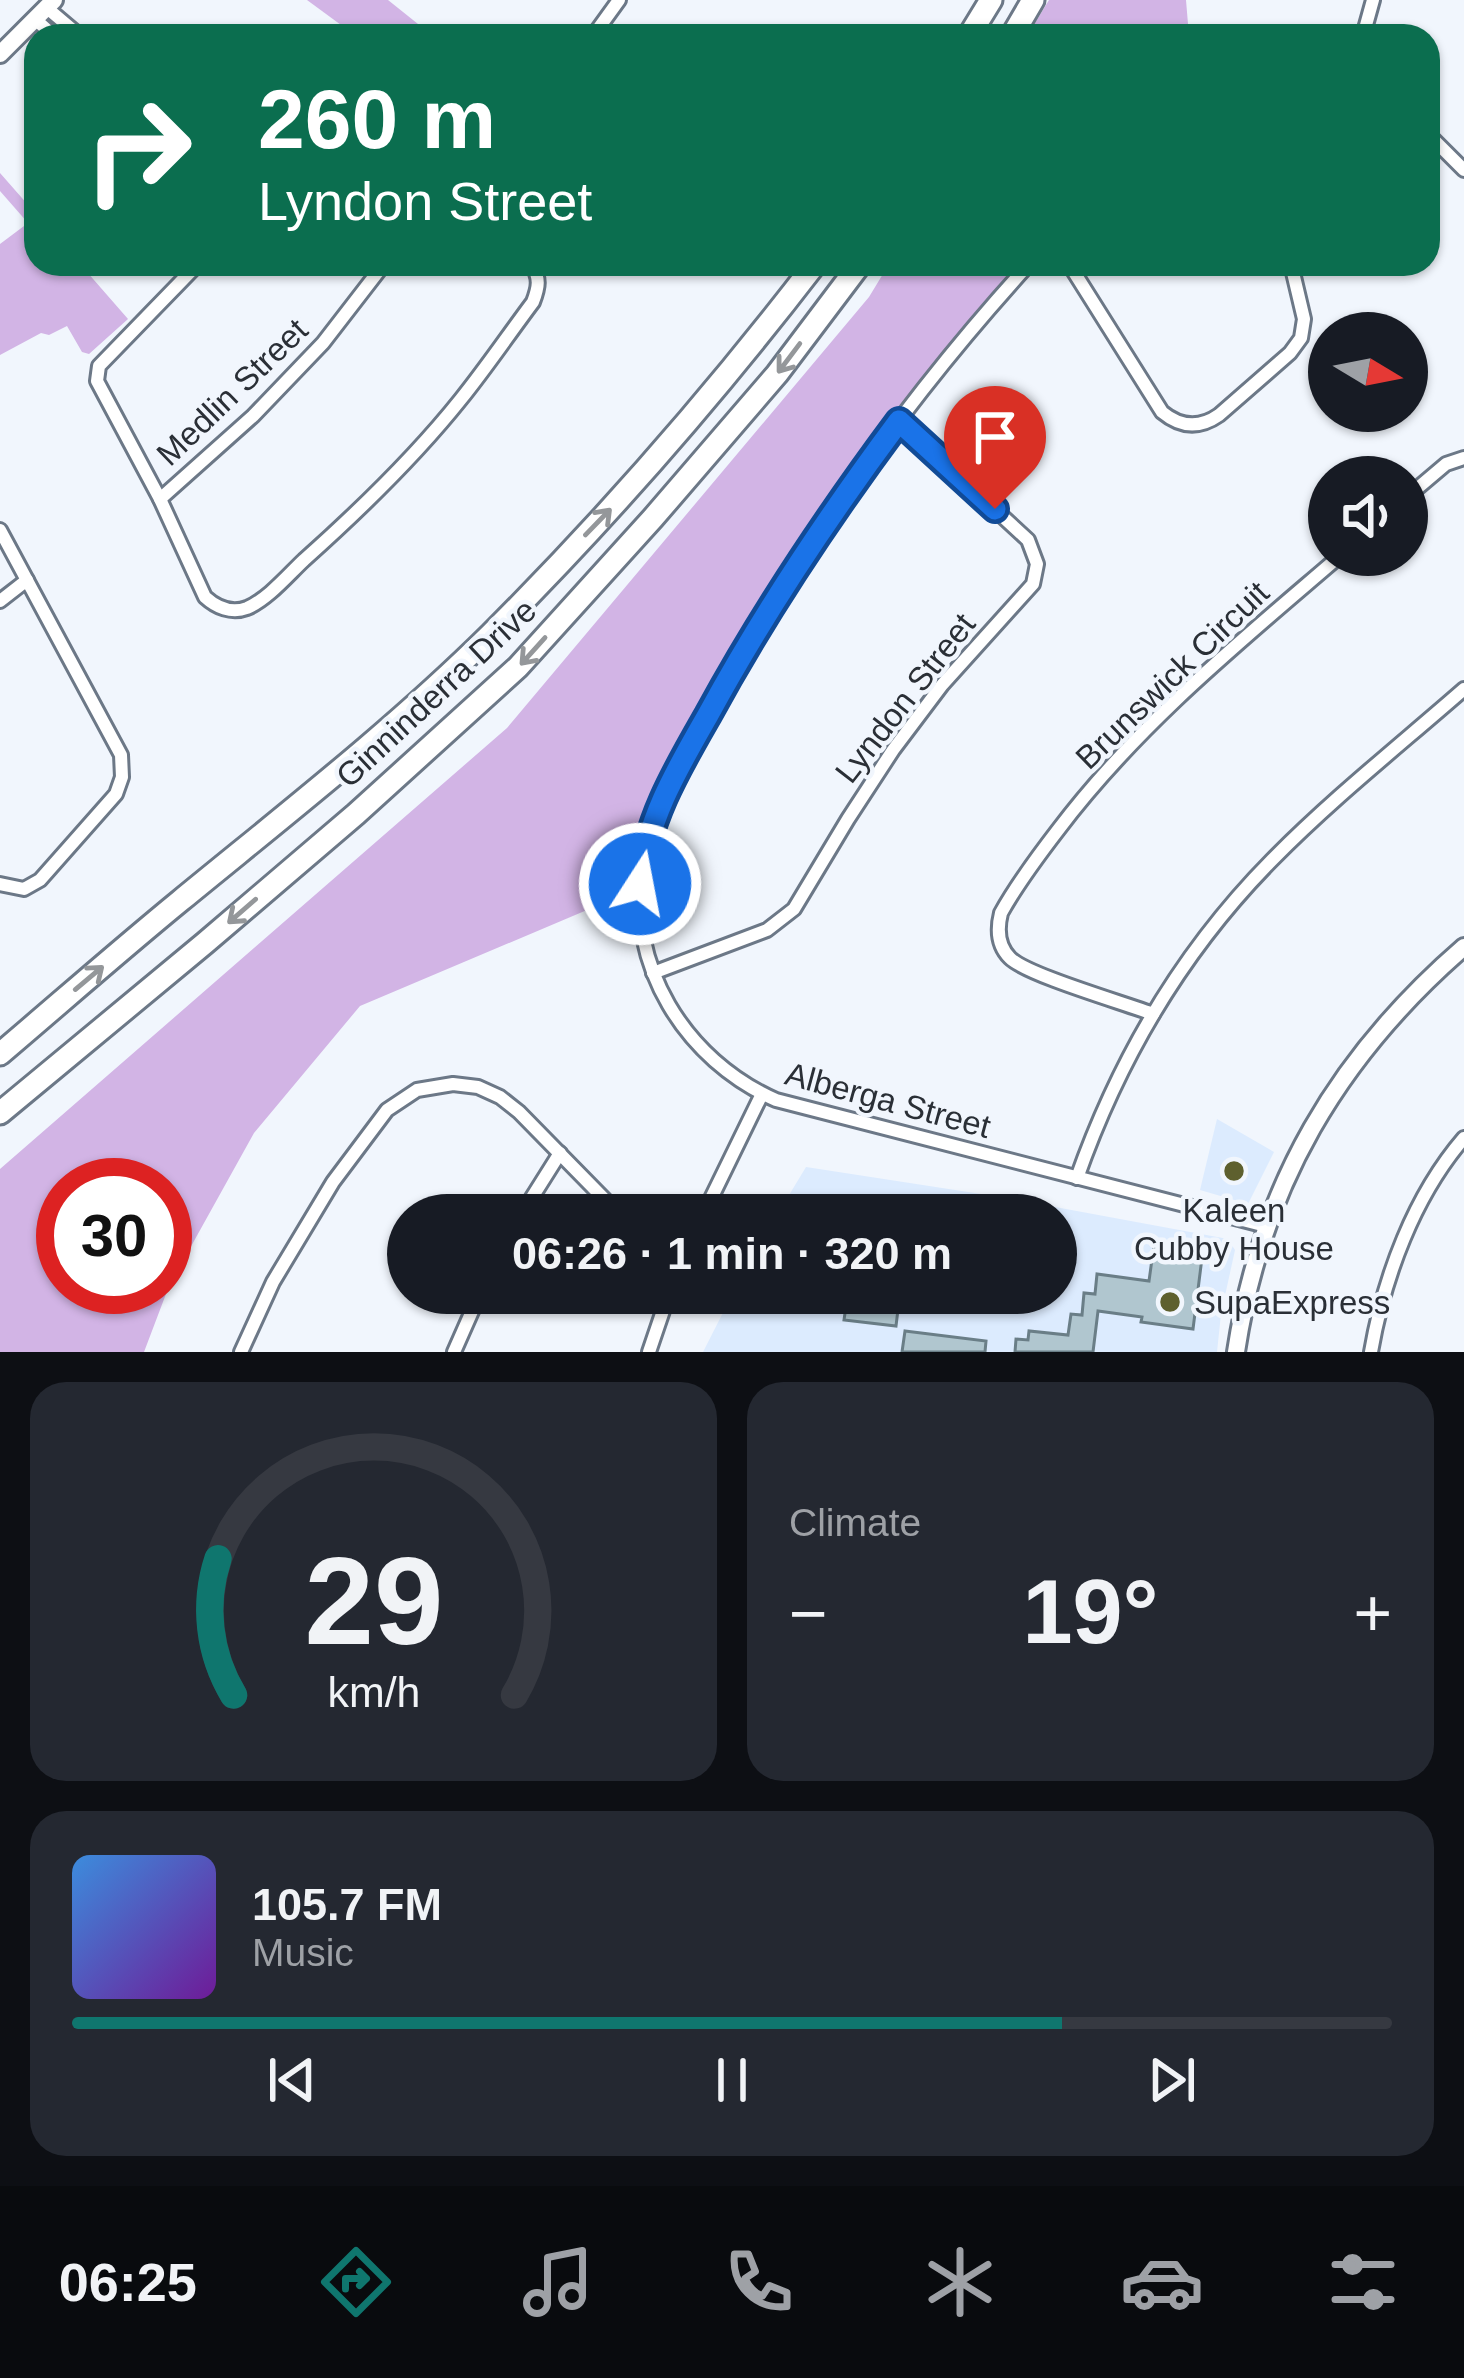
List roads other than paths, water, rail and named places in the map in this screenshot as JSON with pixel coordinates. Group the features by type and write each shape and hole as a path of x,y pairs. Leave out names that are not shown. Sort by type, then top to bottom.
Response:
{"main road":[{"name":"Ginninderra Drive","path":"0,1054 329,780 488,636 627,491 806,276"},
{"name":"Ginninderra Drive","path":"0,1113 356,814 518,667 777,374 851,276"}],"street":[{"path":"0,54 24,30"},
{"path":"1440,146 1464,170"},
{"path":"185,276 99,366 97,381 205,597 216,607 235,610 248,608 268,592 397,472 461,399 533,302 538,276"},
{"name":"Medlin Street","path":"160,499 267,402 323,343 375,276"},
{"name":"Alberga Street","path":"1018,276 899,421 824,524 703,723 656,814 645,848 640,920 653,973 669,1006 702,1051 762,1094 804,1109 1266,1226"},
{"path":"1077,276 1162,412 1193,425 1214,419 1298,343 1304,319 1295,276"},
{"name":"Lyndon Street","path":"653,973 767,930 794,909 904,734 1033,584 1036,558 1028,540 899,421"},
{"path":"1428,479 1446,464 1464,458"},
{"path":"0,530 121,755 122,777 116,794 40,880 24,889 0,884"},
{"name":"Brunswick Circuit","path":"1153,1014 1014,961 1000,940 1001,913 1046,845 1117,758 1184,692 1317,576"},
{"path":"0,601 27,580"},
{"path":"1077,1178 1118,1078 1153,1014 1207,934 1270,861 1464,689"},
{"path":"1236,1352 1266,1226 1301,1146 1347,1072 1403,1004 1464,947"},
{"path":"241,1352 312,1214 378,1119 406,1096 441,1084 489,1091 510,1104 600,1194"},
{"path":"713,1194 762,1094"},
{"path":"1371,1352 1384,1292 1404,1240 1428,1190 1464,1138"},
{"path":"534,1194 560,1153"},
{"path":"454,1352 471,1314"},
{"path":"649,1352 662,1314"}],"place":[{"name":"Kaleen Cubby House","path":"1234,1171"},
{"name":"SupaExpress","path":"1170,1302"}]}
